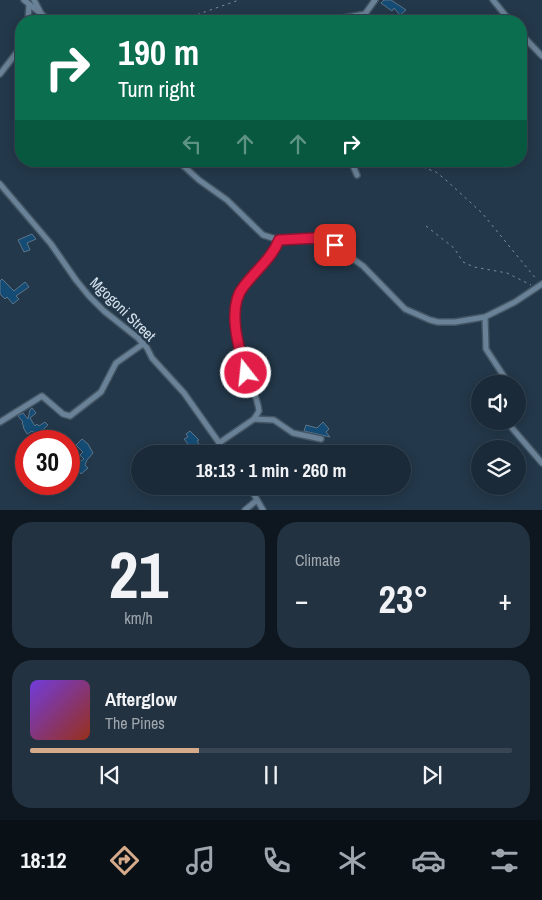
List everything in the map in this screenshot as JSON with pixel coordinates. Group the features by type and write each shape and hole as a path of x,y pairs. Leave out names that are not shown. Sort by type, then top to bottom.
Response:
{"street":[{"path":"24,0 38,15"},
{"path":"34,0 40,15"},
{"path":"360,15 365,14 375,0"},
{"path":"493,0 505,15"},
{"path":"28,15 29,6"},
{"path":"527,40 542,56"},
{"path":"0,74 15,55"},
{"path":"185,167 227,200 263,235 279,240 317,238 329,242 362,266 405,310 421,317 446,323 466,322 485,317 514,302 540,285"},
{"path":"354,167 357,175"},
{"name":"Mgogoni Street","path":"0,184 51,244 89,296 143,344 152,358 184,393 220,443"},
{"path":"220,443 254,419 259,411 241,356 237,337 236,304 242,289 272,255 279,240"},
{"path":"485,317 486,348 503,375"},
{"path":"0,422 42,396 63,414 70,416 101,392 116,363 143,344"},
{"path":"254,419 274,420 293,433 321,439"},
{"path":"514,430 542,463"},
{"path":"254,495 263,510"},
{"path":"245,510 257,500"}],"path":[{"path":"196,15 239,0"},
{"path":"425,167 436,172 482,213 540,285"},
{"path":"426,226 454,248 463,262 474,267 507,273 540,285"}],"building":[{"path":"384,0 391,0 406,10 400,15 394,8 392,11 381,3"},
{"path":"32,234 36,239 27,243 30,250 24,252 18,240"},
{"path":"2,279 14,291 25,282 29,287 16,296 19,299 13,304 7,297 5,299 0,294 0,281"},
{"path":"32,408 36,413 30,418 35,426 45,422 48,425 42,430 25,430 23,422 18,416 23,413 28,419"},
{"path":"323,422 329,429 326,432 330,437 304,431 306,425 317,428"},
{"path":"190,431 199,440 197,441 199,444 189,445 184,439 188,437 186,434"},
{"path":"82,439 88,444 93,453 85,465 88,468 81,474 80,462 84,459 80,455 83,452 80,449 80,441"}],"route":[{"path":"246,373 237,337 235,312 239,294 244,285 272,255 279,240 317,238 335,245"}]}
